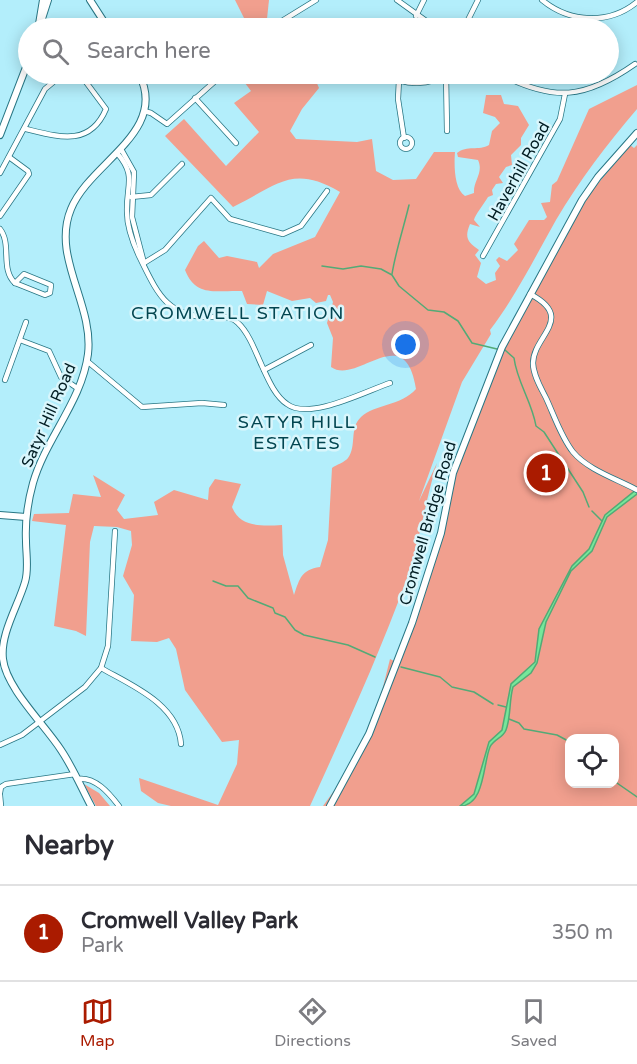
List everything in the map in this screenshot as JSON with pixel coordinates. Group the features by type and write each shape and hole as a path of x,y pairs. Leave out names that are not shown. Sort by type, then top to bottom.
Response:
{"street":[{"path":"40,18 43,0"},
{"path":"42,18 48,0"},
{"path":"90,0 102,18"},
{"path":"288,18 316,0"},
{"path":"397,0 419,18"},
{"path":"416,16 424,0"},
{"path":"469,18 477,0"},
{"path":"542,0 569,16 582,18"},
{"path":"594,18 616,14 637,2"},
{"path":"619,73 634,64"},
{"path":"0,135 20,84"},
{"path":"0,173 26,129 45,89 51,84"},
{"path":"26,129 77,137 86,134 106,109 87,84"},
{"name":"Satyr Hill Road","path":"91,806 76,776 40,721 10,681 1,657 4,641 26,577 27,518 37,471 60,430 87,361 87,319 67,252 66,223 82,188 134,135 144,111 146,91 143,84"},
{"path":"144,111 152,113 167,124 211,84"},
{"path":"399,84 398,99 404,138"},
{"path":"446,84 447,131"},
{"path":"521,84 534,90 565,94 594,88 601,84"},
{"name":"Haverhill Road","path":"483,256 560,119 565,94"},
{"path":"195,98 236,143"},
{"name":"Cromwell Bridge Road","path":"330,806 358,758 375,721 434,554 453,473 496,360 589,189 637,133"},
{"path":"119,151 134,172 128,222 159,295 177,311 198,317 223,316 238,323 282,400 303,411 316,409 390,382"},
{"path":"0,216 29,174 9,158"},
{"path":"131,197 151,195 182,164"},
{"path":"144,263 165,250 211,198 230,219 283,234 301,226 327,191"},
{"path":"0,229 3,234 5,268 15,284 45,295 50,293 52,288 46,282 24,274 15,284"},
{"path":"530,294 544,302 551,316 549,332 534,354 534,370 567,441 581,459 634,488"},
{"path":"5,380 26,322"},
{"path":"20,340 49,351 61,377 77,388"},
{"path":"264,370 311,345"},
{"path":"87,361 142,407 224,405"},
{"path":"0,515 27,518"},
{"path":"0,745 16,739 85,687 101,668 108,646 115,531"},
{"path":"101,668 156,700 178,731 181,744"},
{"path":"1,806 1,787 6,783 76,776 90,779 109,793 119,806"}],"shaded area":[{"path":"235,0 269,0 267,18 244,18"},
{"path":"246,84 317,84 319,88 302,109 290,131 296,139 357,142 372,139 376,171 393,180 416,179 434,152 455,152 457,182 461,193 465,196 474,193 480,165 478,160 458,157 457,153 465,149 489,145 492,131 500,123 495,117 483,113 486,95 501,95 504,104 518,106 529,125 521,138 521,145 511,155 512,165 506,167 499,177 503,183 496,184 492,190 493,195 488,197 474,220 480,227 470,224 467,233 470,242 479,250 475,255 481,263 477,277 486,284 496,280 495,273 500,266 496,260 499,257 507,261 518,250 514,244 529,220 544,220 547,217 541,203 550,202 552,185 557,181 589,109 637,85 637,109 594,163 565,205 517,290 490,330 491,334 462,382 419,501 437,463 407,578 373,665 310,806 171,806 158,803 141,791 139,778 218,805 237,764 239,740 222,742 185,690 176,649 169,638 157,642 131,641 134,595 123,576 132,545 131,531 117,527 94,526 90,542 86,636 54,626 66,525 32,521 34,514 69,513 73,494 101,497 93,475 125,495 117,510 124,519 158,515 154,502 174,490 208,500 209,488 215,479 241,484 232,507 241,519 253,524 282,525 283,555 294,595 302,576 309,570 320,567 328,540 332,468 347,459 351,453 357,421 373,410 403,399 416,389 410,368 402,358 391,356 379,358 342,370 331,367 333,338 327,323 333,302 330,295 326,301 316,303 310,298 292,301 267,291 263,305 247,304 242,291 201,289 195,285 185,270 198,246 204,241 219,258 227,256 257,262 259,268 273,254 315,237 340,192 309,179 297,179 274,185 233,207 165,136 184,119 226,166 259,132 234,103 251,91"},
{"path":"630,145 634,148 637,145 637,806 323,806 349,770 374,723 390,659 398,663 418,612 453,478 501,355 584,200"},
{"path":"637,489 637,494 607,517 592,551 571,571 546,622 537,663 531,673 513,687 506,730 490,747 479,792 468,804 460,806 474,794 489,742 502,730 511,684 535,662 539,629 572,566 589,549 605,515"},
{"path":"84,784 99,793 110,806 96,806"}],"waterway":[{"path":"392,274 409,205"},
{"path":"322,266 343,269 361,266 381,269 392,275 399,286 428,310 444,312 458,321 472,343 497,349"},
{"path":"505,350 514,358 536,426 544,432 583,492 589,507"},
{"path":"592,511 602,521"},
{"path":"213,581 226,586 238,586 248,598 273,608 275,613 285,617 295,630 304,635 348,645 375,657"},
{"path":"401,667 440,677 452,687 474,692 493,704"},
{"path":"498,705 506,707"},
{"path":"509,719 519,723 524,729 557,735 565,739"},
{"path":"619,784 637,797"}],"place":[{"name":"Cromwell Valley Park","path":"546,473"}],"district":[{"name":"CROMWELL STATION","path":"238,313"},
{"name":"SATYR HILL ESTATES","path":"297,432"}]}
